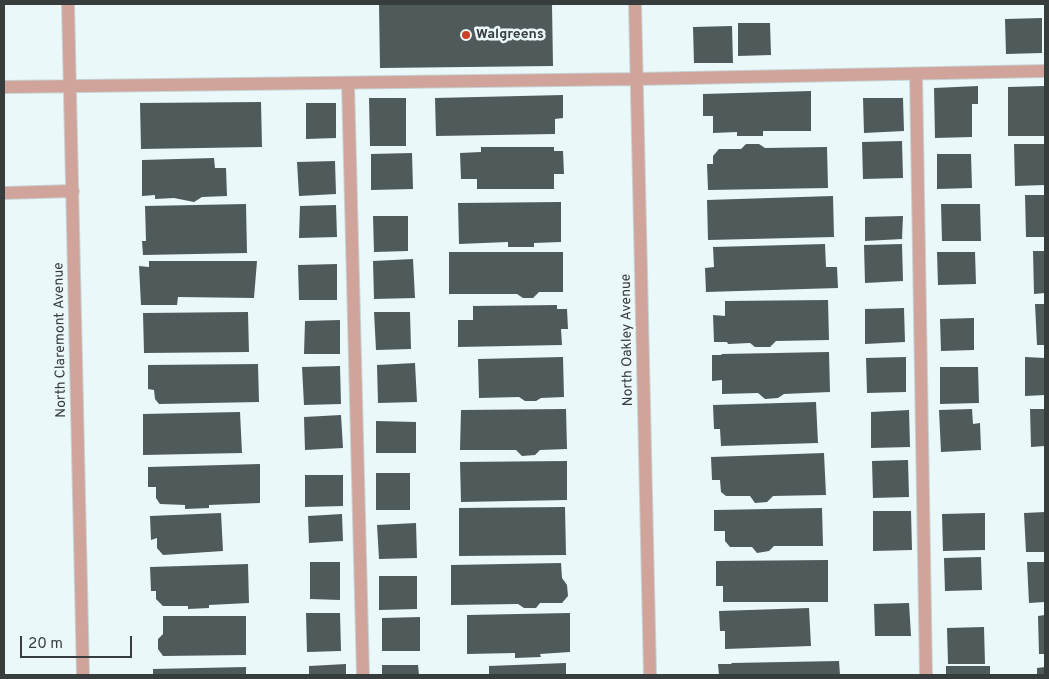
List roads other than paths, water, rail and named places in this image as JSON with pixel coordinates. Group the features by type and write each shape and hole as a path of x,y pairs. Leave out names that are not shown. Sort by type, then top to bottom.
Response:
{"street":[{"name":"North Claremont Avenue","path":"68,4 84,675"},
{"name":"North Oakley Avenue","path":"635,4 650,675"},
{"path":"4,87 1045,72"},
{"path":"916,74 926,675"},
{"path":"348,83 363,675"},
{"path":"4,193 73,191"}],"place":[{"name":"Walgreens","path":"466,35"}]}
